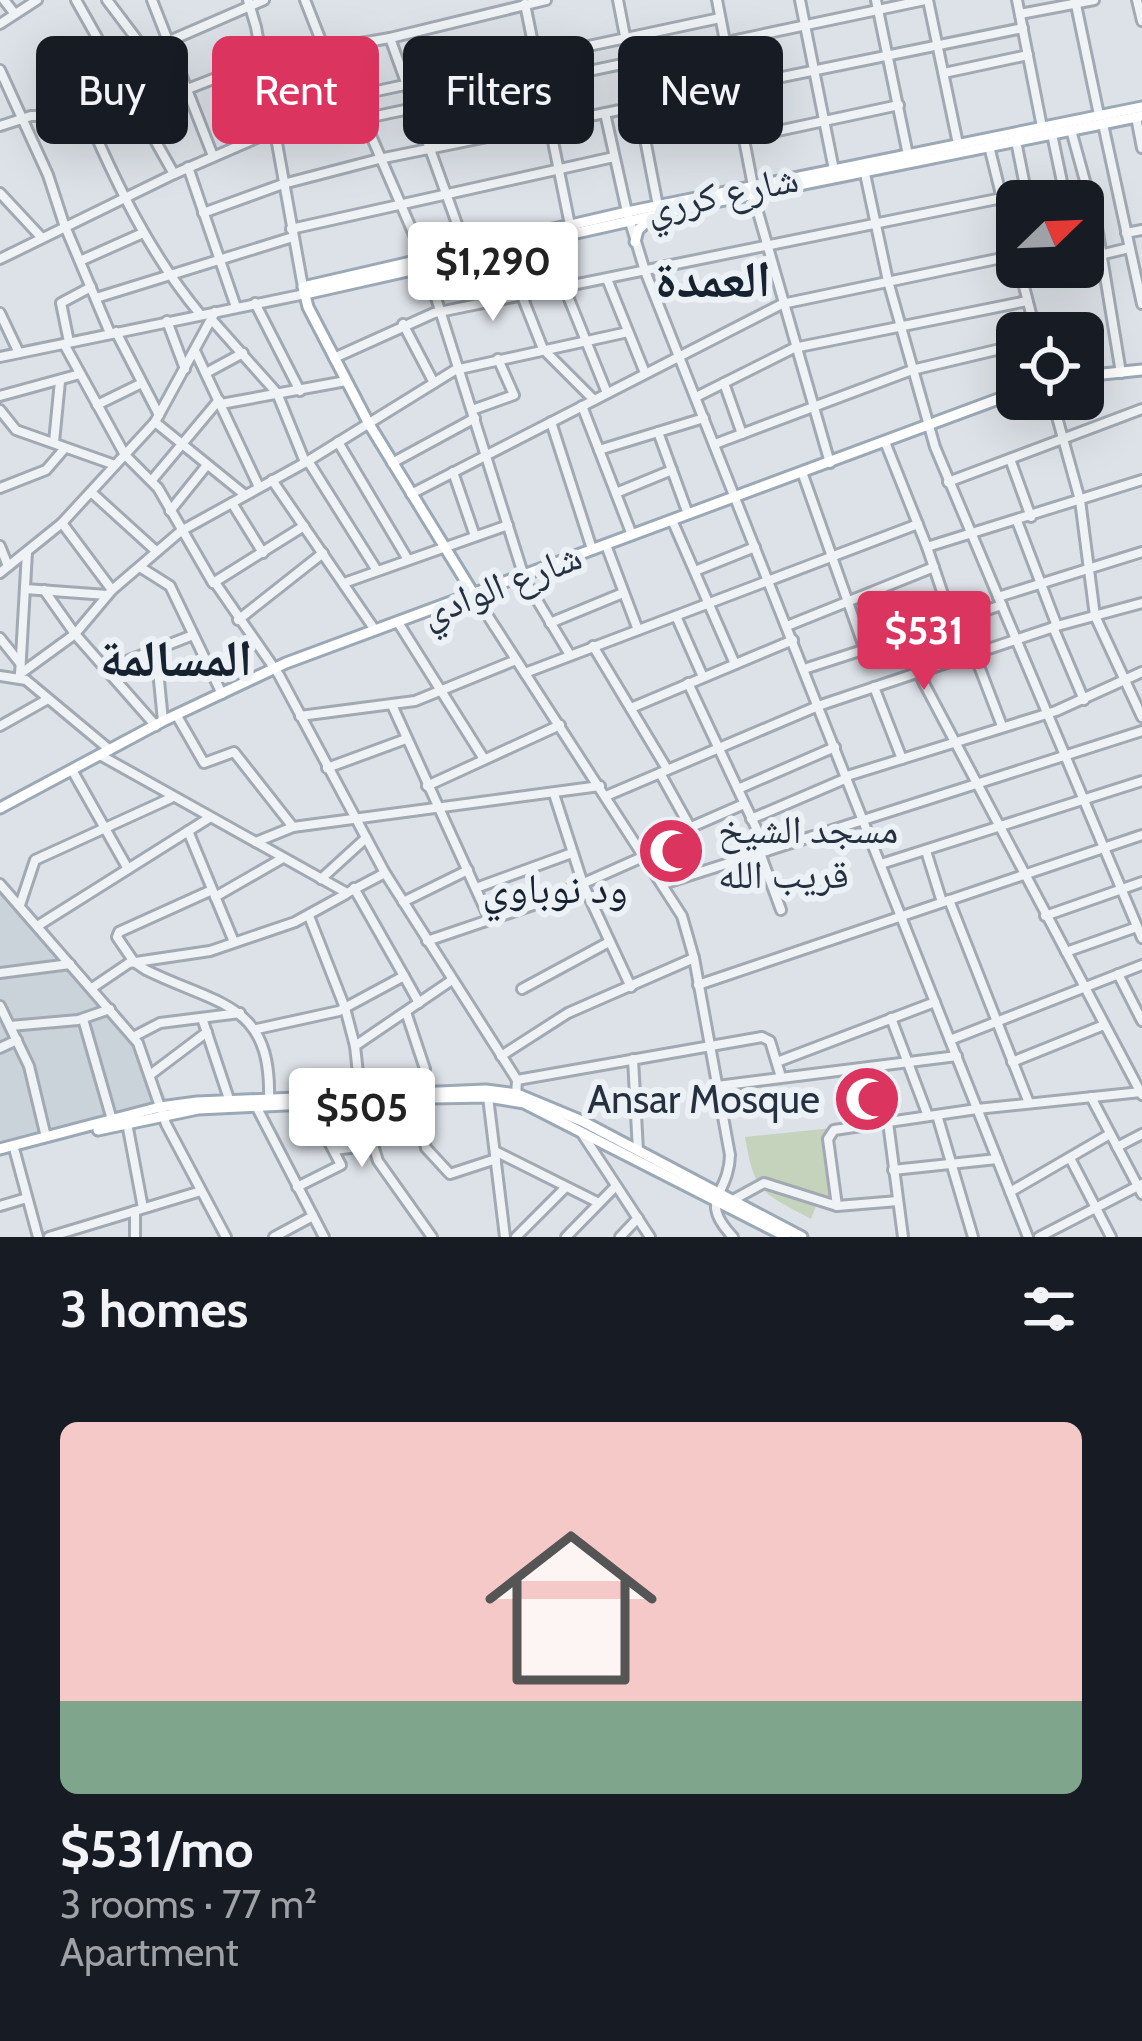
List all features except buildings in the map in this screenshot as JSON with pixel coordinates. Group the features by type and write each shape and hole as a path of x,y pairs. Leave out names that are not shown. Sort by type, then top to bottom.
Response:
{"main road":[{"name":"شارع كرري","path":"753,190 958,144 1140,113"},
{"name":"شارع كرري","path":"300,292 696,202 1016,141 1047,130 1071,130 1101,120"},
{"path":"635,242 638,230 656,211"},
{"name":"شارع كرري","path":"425,262 570,225 628,217"},
{"path":"300,292 369,424 473,593"},
{"path":"1104,374 1142,370"},
{"name":"شارع الوادي","path":"1,805 274,668 996,400"},
{"path":"0,1152 15,1152 106,1124 127,1123 161,1110 320,1104 486,1090 551,1106 787,1237"},
{"path":"0,1152 161,1110 230,1102 516,1097 802,1237"}],"street":[{"path":"4,0 15,14"},
{"path":"0,24 37,0"},
{"path":"107,0 134,36"},
{"path":"152,0 165,36"},
{"path":"180,36 264,0"},
{"path":"305,0 322,36"},
{"path":"379,40 546,0"},
{"path":"617,0 625,36"},
{"path":"716,0 725,36"},
{"path":"800,0 834,170"},
{"path":"756,36 877,5 926,0 958,144"},
{"path":"1017,0 1060,180"},
{"path":"1020,14 1094,0"},
{"path":"1137,0 1142,21"},
{"path":"78,1 96,36"},
{"path":"1076,2 1142,304"},
{"path":"249,3 257,36"},
{"path":"525,4 531,36"},
{"path":"877,5 908,155"},
{"path":"635,36 721,18"},
{"path":"783,79 1023,28"},
{"path":"390,38 403,73"},
{"path":"944,73 1028,55"},
{"path":"0,70 48,175 91,287 157,419 245,495"},
{"path":"188,96 213,156"},
{"path":"783,129 899,105"},
{"path":"594,115 618,110"},
{"path":"605,113 645,271 1028,1237"},
{"path":"1140,113 1142,148"},
{"path":"0,126 36,117"},
{"path":"1071,130 1085,180"},
{"path":"1016,141 1024,180"},
{"path":"99,144 143,233 200,314"},
{"path":"157,144 174,174"},
{"path":"0,259 64,224 241,144"},
{"path":"0,357 200,314 214,316 300,292 276,144"},
{"path":"373,144 425,262 523,574 570,655"},
{"path":"429,144 466,249"},
{"path":"203,213 283,184 450,144"},
{"path":"554,144 570,225"},
{"path":"644,144 656,211"},
{"path":"746,144 766,245 830,463"},
{"path":"989,146 997,180"},
{"path":"96,298 400,203 614,157"},
{"path":"188,167 236,308"},
{"path":"864,168 900,326 948,482 1142,938"},
{"path":"0,193 41,237"},
{"path":"334,358 403,324 441,312 996,199"},
{"path":"1126,233 1142,230"},
{"path":"80,261 143,233"},
{"path":"1104,254 1129,248"},
{"path":"411,494 782,304 996,263"},
{"path":"1104,277 1121,373"},
{"path":"607,279 645,373"},
{"path":"91,287 61,303 67,343 80,374 125,454 152,480 238,620 274,668 385,872 518,1080 516,1097"},
{"path":"1024,288 1030,312"},
{"path":"565,289 607,393"},
{"path":"522,296 543,349 594,400"},
{"path":"696,397 794,348 1027,301"},
{"path":"255,303 300,391"},
{"path":"0,313 19,353"},
{"path":"0,546 4,569 91,493 157,419 214,316"},
{"path":"214,316 278,393 307,461 376,569"},
{"path":"166,321 185,369"},
{"path":"403,324 434,382"},
{"path":"0,676 20,671 75,634 110,593 181,531 459,368 628,332"},
{"path":"715,444 912,370 996,350"},
{"path":"196,352 260,487"},
{"path":"206,373 243,353"},
{"path":"392,464 473,414 514,395 498,359"},
{"path":"0,396 80,374"},
{"path":"54,442 60,381"},
{"path":"152,480 220,402 346,381"},
{"path":"97,405 142,382"},
{"path":"724,383 742,434"},
{"path":"582,406 632,535"},
{"path":"948,482 1142,409"},
{"path":"0,410 16,430 116,466"},
{"path":"599,450 704,418"},
{"path":"1059,420 1080,500 1095,616 1142,717"},
{"path":"551,422 592,549"},
{"path":"658,432 688,514"},
{"path":"338,442 407,558"},
{"path":"885,442 952,621"},
{"path":"0,488 46,470 64,448"},
{"path":"1010,459 1031,517"},
{"path":"170,511 208,465"},
{"path":"616,493 672,470"},
{"path":"452,472 475,536"},
{"path":"802,472 865,650"},
{"path":"272,479 375,630"},
{"path":"927,547 1142,480"},
{"path":"91,493 156,551"},
{"path":"232,502 263,553"},
{"path":"672,520 735,664"},
{"path":"1017,521 1084,700"},
{"path":"62,523 110,593"},
{"path":"525,673 918,524"},
{"path":"344,583 508,525"},
{"path":"216,584 304,526"},
{"path":"606,544 638,630"},
{"path":"694,571 755,547"},
{"path":"20,671 27,552"},
{"path":"804,669 952,621 1041,583 1142,552"},
{"path":"238,620 323,553"},
{"path":"140,567 167,581 222,694"},
{"path":"787,626 934,567"},
{"path":"25,589 110,593"},
{"path":"44,590 75,634 160,723"},
{"path":"473,593 686,926 730,1155 727,1177 716,1197 718,1221 733,1237"},
{"path":"550,623 623,593"},
{"path":"606,796 818,706 1055,626 1142,603"},
{"path":"676,616 703,677"},
{"path":"399,624 484,759"},
{"path":"106,669 193,635"},
{"path":"0,638 20,671 105,752 173,798 350,891 419,1003"},
{"path":"631,708 793,640"},
{"path":"593,646 631,708 690,827"},
{"path":"156,650 160,723"},
{"path":"974,653 1002,726"},
{"path":"300,716 416,701 516,659"},
{"path":"837,1206 830,1134 977,1109 1142,1093 918,672"},
{"path":"751,819 847,777 1084,700 1142,672"},
{"path":"688,683 751,819 781,910"},
{"path":"874,688 902,760"},
{"path":"0,726 48,699"},
{"path":"392,705 490,920"},
{"path":"177,716 205,764 234,752 293,826"},
{"path":"427,786 560,725"},
{"path":"663,884 1142,730"},
{"path":"327,768 406,739"},
{"path":"738,790 835,747"},
{"path":"72,770 128,869"},
{"path":"881,864 1142,782"},
{"path":"256,842 293,826 599,786"},
{"path":"554,794 583,884 632,987"},
{"path":"20,905 32,862 173,798"},
{"path":"427,941 583,884 744,804"},
{"path":"38,926 210,818"},
{"path":"188,831 234,942"},
{"path":"698,985 1142,835"},
{"path":"322,879 366,838"},
{"path":"926,851 1029,1103"},
{"path":"476,888 572,853"},
{"path":"269,1100 269,1064 256,1029 241,1013 134,962 118,933 283,858"},
{"path":"403,902 468,871"},
{"path":"92,988 134,962 206,952 309,916 385,872"},
{"path":"1045,916 1142,882"},
{"path":"0,884 133,1037 161,1110 226,1237"},
{"path":"309,916 345,1008 355,1046 360,1098 380,1165 432,1237"},
{"path":"1066,952 1137,927"},
{"path":"522,989 609,941"},
{"path":"502,1056 568,1013 694,958"},
{"path":"0,973 71,964"},
{"path":"950,1040 1142,965"},
{"path":"1118,974 1142,1021"},
{"path":"256,1029 345,1008 404,976"},
{"path":"355,1046 452,980"},
{"path":"777,1062 935,1002"},
{"path":"0,1006 31,1074 46,1137"},
{"path":"10,1026 83,1019 110,1009"},
{"path":"406,1012 425,1069"},
{"path":"133,1037 160,1023 241,1013"},
{"path":"202,1018 230,1102"},
{"path":"891,1018 932,1115 973,1237"},
{"path":"83,1019 106,1124"},
{"path":"1012,1062 1105,1025"},
{"path":"150,1075 207,1032"},
{"path":"518,1080 765,1037 781,1076"},
{"path":"0,1048 17,1040"},
{"path":"717,1086 956,1056"},
{"path":"633,1059 638,1151"},
{"path":"1039,1237 1141,1188 1091,1096"},
{"path":"488,1097 505,1237"},
{"path":"415,1099 427,1148 450,1174 496,1155 599,1203"},
{"path":"256,1104 324,1237"},
{"path":"297,1187 340,1166 319,1120 320,1104"},
{"path":"888,1122 903,1237"},
{"path":"127,1123 139,1209 135,1237"},
{"path":"579,1129 650,1237"},
{"path":"1010,1192 1110,1134"},
{"path":"1117,1148 1142,1134"},
{"path":"334,1150 373,1145"},
{"path":"15,1152 38,1237"},
{"path":"1070,1158 1112,1237"},
{"path":"893,1170 997,1159"},
{"path":"731,1201 764,1183 837,1206 898,1201"},
{"path":"566,1237 616,1186"},
{"path":"515,1237 566,1188"},
{"path":"49,1237 200,1191"},
{"path":"0,1206 27,1198"},
{"path":"274,1237 313,1216"},
{"path":"620,1237 638,1218"}],"shaded area":[{"path":"0,890 138,1037 167,1101 0,1152"}],"green space":[{"path":"833,1128 841,1201 816,1206 811,1219 763,1190 745,1137"}],"place":[{"name":"مسجد الشيخ قريب الله","path":"671,851"},
{"name":"Ansar Mosque","path":"867,1099"}],"district":[{"name":"العمدة","path":"713,279"},
{"name":"المسالمة","path":"176,658"},
{"name":"ود نوباوي","path":"555,888"}]}
